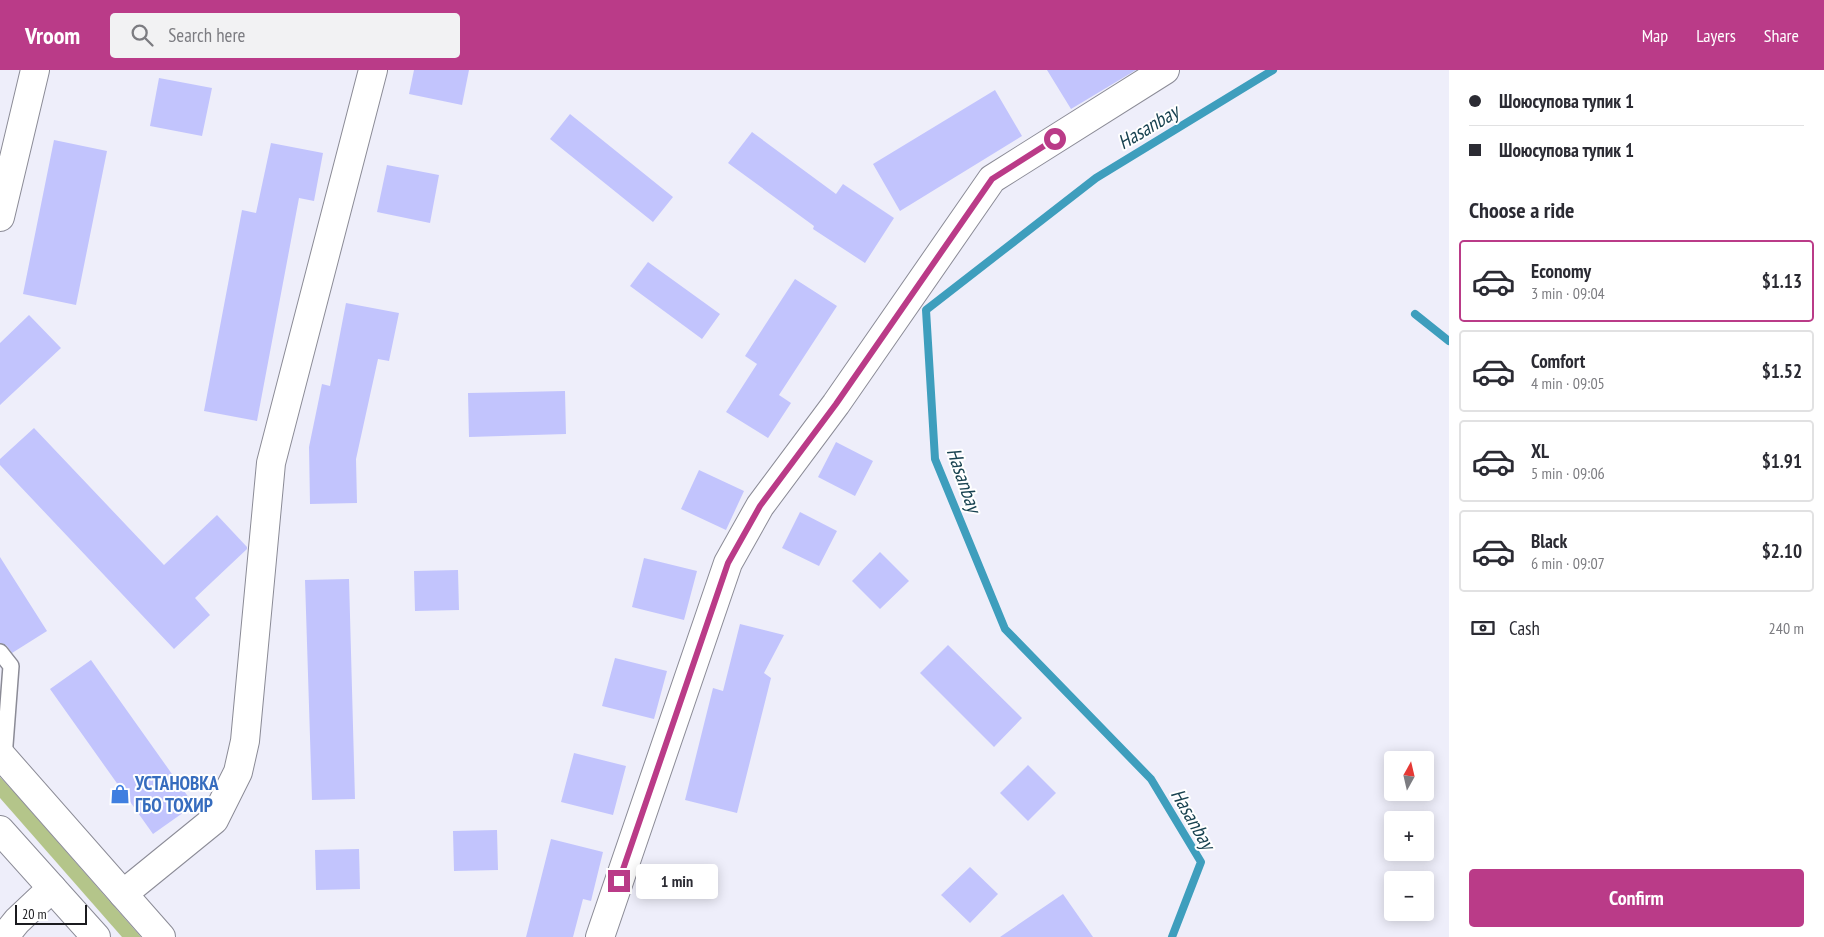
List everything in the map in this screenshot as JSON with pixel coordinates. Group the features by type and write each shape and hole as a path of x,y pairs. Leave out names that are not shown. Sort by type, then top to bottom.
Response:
{"main road":[{"path":"0,217 35,70"},
{"path":"123,894 214,820 238,772 245,741 271,463 373,70"},
{"path":"600,937 728,563 760,506 836,404 992,179 1165,70"},
{"path":"2,756 161,937"},
{"path":"0,830 96,937"},
{"path":"4,937 17,921 52,888"}],"lane":[{"path":"0,652 11,666 2,756"}],"green space":[{"path":"0,777 141,937 122,937 0,798"}],"building":[{"path":"414,70 469,70 462,105 409,94"},
{"path":"1047,70 1136,70 1071,109"},
{"path":"159,78 212,88 202,136 150,126"},
{"path":"995,90 1022,136 900,211 873,164"},
{"path":"570,114 673,197 653,222 550,139"},
{"path":"752,132 836,194 843,184 894,218 865,263 813,229 814,226 728,163"},
{"path":"54,140 107,151 76,305 23,294"},
{"path":"271,143 323,153 314,201 299,198 257,421 204,411 242,210 256,213"},
{"path":"387,165 439,175 430,223 377,212"},
{"path":"648,262 720,314 702,339 630,286"},
{"path":"795,279 837,306 779,395 791,403 768,438 726,412 757,364 745,356"},
{"path":"346,303 399,313 389,361 378,359 356,459 357,503 310,504 309,447 322,384 330,386"},
{"path":"29,315 61,348 0,405 0,343"},
{"path":"565,391 566,434 469,437 468,393"},
{"path":"34,428 164,565 217,515 247,547 195,598 210,615 174,649 0,465 0,459"},
{"path":"836,442 873,461 855,496 818,477"},
{"path":"699,470 744,491 726,530 681,509"},
{"path":"800,512 837,531 819,566 782,548"},
{"path":"880,552 909,581 880,609 852,581"},
{"path":"0,557 47,631 12,653 7,646 0,643"},
{"path":"644,558 697,571 684,620 632,607"},
{"path":"458,570 459,610 415,611 414,571"},
{"path":"349,579 355,799 312,800 305,580"},
{"path":"740,624 784,635 764,673 771,678 737,813 685,800 713,688 723,691"},
{"path":"948,645 1022,718 994,747 920,673"},
{"path":"615,658 667,671 654,719 602,706"},
{"path":"91,660 194,805 153,834 50,689"},
{"path":"574,753 626,766 613,815 561,802"},
{"path":"1028,765 1056,793 1028,821 1000,793"},
{"path":"497,830 498,870 454,871 453,831"},
{"path":"551,839 603,852 591,901 583,899 573,937 526,937"},
{"path":"359,849 360,889 316,890 315,850"},
{"path":"970,867 998,894 970,923 941,895"},
{"path":"1063,894 1093,937 1000,937"}],"waterway":[{"name":"Hasanbay","path":"1172,937 1201,862 1151,779 1005,629 935,459 926,310 1096,178 1273,70"},
{"path":"1415,314 1449,341"}],"place":[{"name":"УСТАНОВКА ГБО ТОХИР","path":"120,794"}],"route":[{"path":"619,881 728,563 760,506 836,404 992,179 1055,139"}]}
